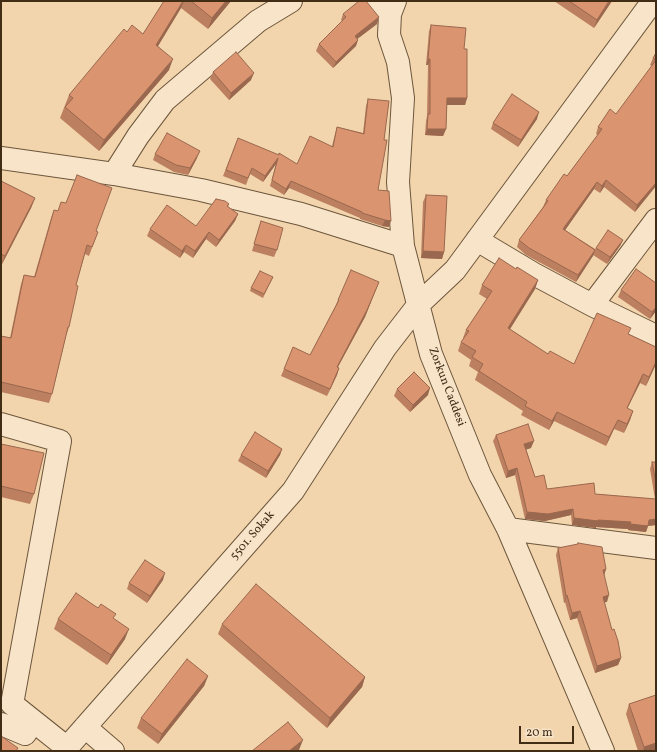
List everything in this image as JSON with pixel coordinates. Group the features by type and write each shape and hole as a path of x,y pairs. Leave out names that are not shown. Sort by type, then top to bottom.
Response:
{"street":[{"path":"114,174 138,136 165,100 258,21 291,1"},
{"name":"5501. Sokak","path":"65,749 294,491 385,348 419,304 455,270 653,1"},
{"name":"Zorkun Caddesi","path":"387,5 389,35 398,62 403,98 398,182 403,246 431,354 480,475 508,529 603,751"},
{"path":"1,158 114,174 201,190 301,214 403,246"},
{"path":"592,305 656,220"},
{"path":"477,240 534,274 592,305 656,336"},
{"path":"1,424 60,441 12,704 65,749"},
{"path":"508,529 656,548"},
{"path":"1,724 25,734 33,721"},
{"path":"85,727 113,751"}],"building":[{"path":"164,1 183,1 156,45 173,59 104,140 65,107 73,98 69,95 124,29 127,32 132,25 143,34"},
{"path":"191,1 226,1 212,18"},
{"path":"359,1 366,1 379,17 355,36 358,40 336,62 319,44 346,17 343,14"},
{"path":"569,1 609,1 597,20"},
{"path":"431,25 466,28 464,49 467,49 467,98 447,98 446,129 427,129 428,114 430,114 430,59 428,59"},
{"path":"236,52 254,73 231,93 213,72"},
{"path":"656,53 656,60 653,58"},
{"path":"656,60 656,183 637,205 606,180 602,186 597,182 563,229 595,250 578,275 529,248 519,240 548,201 546,200 564,174 567,176 602,129 598,127 610,109 616,114"},
{"path":"512,94 539,112 521,140 493,123"},
{"path":"368,99 389,101 384,140 387,140 378,190 389,191 391,221 362,213 291,181 286,189 272,180 278,158 265,176 252,168 248,178 226,170 238,138 279,155 279,153 297,164 310,136 333,147 337,127 364,134"},
{"path":"167,133 200,151 190,168 176,165 155,154"},
{"path":"77,175 112,188 96,231 98,232 92,247 87,245 76,285 78,286 69,327 52,394 1,382 1,336 11,338 24,275 35,277 54,210 58,211 61,202 66,203"},
{"path":"1,181 35,198 5,256 1,254"},
{"path":"426,195 447,196 444,252 423,251"},
{"path":"216,199 225,201 229,204 227,206 238,214 219,240 209,232 195,251 186,245 182,251 150,229 167,205 196,226"},
{"path":"261,221 283,228 277,250 254,244"},
{"path":"608,230 623,240 610,257 596,248"},
{"path":"499,258 516,269 517,267 538,280 508,328 548,354 550,351 574,364 597,313 631,328 628,334 656,347 656,362 649,377 643,374 627,408 633,411 627,424 618,420 609,437 557,412 552,421 525,406 527,402 479,371 483,364 472,357 476,351 461,342 469,331 466,330 492,291 482,285"},
{"path":"636,269 656,283 656,307 652,312 621,290"},
{"path":"351,270 379,282 367,310 337,367 339,368 330,389 284,369 293,347 310,355 339,300"},
{"path":"260,271 273,277 264,294 251,288"},
{"path":"414,372 430,388 413,405 397,389"},
{"path":"528,424 534,441 524,444 535,477 544,475 547,489 594,483 595,494 656,499 656,519 649,520 648,526 630,524 631,522 598,521 574,518 573,509 548,514 527,512 517,468 508,471 496,435"},
{"path":"255,432 282,449 268,471 241,455"},
{"path":"1,444 44,453 34,494 1,486"},
{"path":"652,462 656,462 656,483"},
{"path":"578,543 602,547 606,569 603,570 609,595 603,597 612,630 614,629 618,641 621,658 597,666 580,611 572,613 567,595 566,596 558,548"},
{"path":"145,560 165,573 150,596 129,583"},
{"path":"256,584 365,677 330,718 222,624"},
{"path":"76,593 98,608 101,604 116,614 113,618 129,629 111,655 58,619"},
{"path":"187,659 208,676 162,734 141,718"},
{"path":"656,695 656,743 644,747 629,704"},
{"path":"288,722 303,740 289,751 252,751"},
{"path":"1,736 18,748 16,751 1,751"}]}
